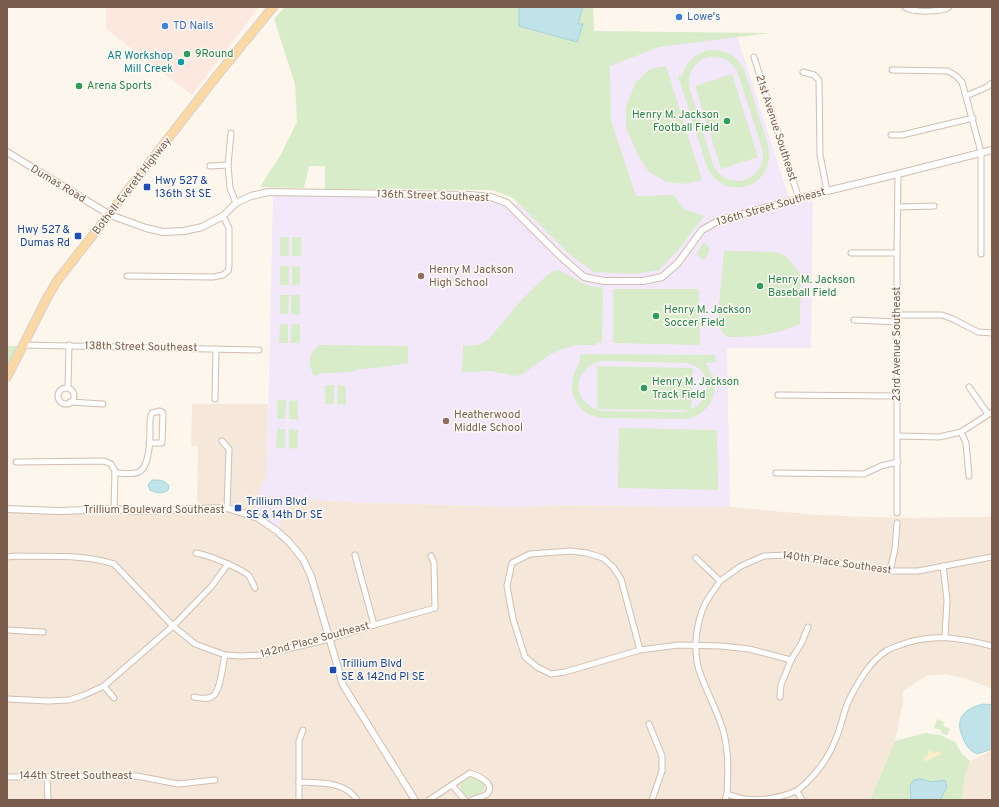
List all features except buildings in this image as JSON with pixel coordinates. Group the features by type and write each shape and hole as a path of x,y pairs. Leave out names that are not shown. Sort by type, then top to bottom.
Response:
{"main road":[{"name":"Bothell-Everett Highway","path":"7,377 46,298 57,281 110,215 216,77 273,7"}],"street":[{"path":"905,7 908,10 928,11 940,11 949,8"},
{"name":"21st Avenue Southeast","path":"754,57 799,199"},
{"path":"892,70 948,71 962,82 981,152 981,254"},
{"path":"804,72 814,75 819,80 820,156 828,191"},
{"path":"966,96 987,87 992,83"},
{"path":"891,135 902,135 973,118"},
{"path":"231,133 228,165 230,188 236,203"},
{"name":"136th Street Southeast","path":"110,215 146,228 163,232 184,231 202,227 223,216 236,203 251,196 268,192 470,195 491,197 507,203 561,257 584,277 604,281 643,281 662,276 678,264 702,230 720,220 992,150"},
{"name":"Dumas Road","path":"7,152 110,215"},
{"path":"210,166 228,165"},
{"name":"23rd Avenue Southeast","path":"897,513 898,174"},
{"path":"898,207 934,206"},
{"path":"127,276 213,277 223,275 228,270 229,266 229,228 223,216"},
{"path":"851,253 897,253"},
{"path":"898,315 942,316 954,319 978,332 992,333"},
{"path":"854,320 898,322"},
{"name":"138th Street Southeast","path":"24,345 259,350"},
{"path":"69,345 68,388 72,391 74,396 70,402"},
{"path":"215,399 216,349"},
{"path":"898,436 939,437 961,432 990,413 969,387"},
{"path":"68,388 60,390 58,397 63,403 103,404"},
{"path":"778,395 897,396"},
{"path":"114,473 135,473 144,468 149,443 150,416 152,413 160,411 163,413 164,418 162,443 149,443"},
{"path":"961,432 966,443 969,476"},
{"path":"222,441 229,449 227,508"},
{"path":"16,462 104,461 112,464 114,473 114,509"},
{"path":"776,473 864,474 881,466 898,462"},
{"name":"Trillium Boulevard Southeast","path":"7,509 59,511 114,509 137,511 227,508 258,518 277,531 289,542 303,559 311,576 343,684 415,800"},
{"path":"890,571 895,549 897,523"},
{"path":"640,650 621,579 613,567 603,558 587,553 570,552 530,554 512,563 506,586 513,619 525,657 537,667 551,674 565,672 640,650 678,645 721,646 749,649 791,660"},
{"path":"196,553 206,555 228,564 248,576 255,588"},
{"path":"355,554 374,625"},
{"name":"140th Place Southeast","path":"720,581 741,566 764,556 788,555 890,571 918,571 992,557"},
{"name":"142nd Place Southeast","path":"7,557 83,558 100,560 114,564 173,626 195,644 225,655 241,656 262,655 329,639 435,608 434,563 431,556"},
{"path":"696,558 720,581 705,604 699,622 696,645 699,669 716,709 728,752 726,797 762,799 797,791 823,766 838,735 850,698 867,669 888,650 915,640 930,637 945,637 992,646"},
{"path":"7,699 48,701 69,700 104,686 173,626 212,587 228,564"},
{"path":"943,566 947,600 945,637"},
{"path":"780,697 781,685 791,660 802,642 808,628"},
{"path":"7,630 43,632"},
{"path":"194,697 212,697 217,692 225,655"},
{"path":"104,686 114,698"},
{"path":"649,724 662,756 662,771 656,784 652,800"},
{"path":"299,800 299,741 303,730"},
{"path":"429,800 470,773 475,774 487,782 489,786 489,791 486,795 472,800"},
{"name":"144th Street Southeast","path":"7,776 137,776 178,784 215,780"},
{"path":"47,777 48,800"},
{"path":"299,782 331,783 344,788 357,800"},
{"path":"452,785 465,800"},
{"path":"797,791 802,800"}],"shaded area":[{"path":"106,7 259,7 192,95 106,29"},
{"path":"603,36 737,36 790,201 813,195 811,348 727,348 730,507 554,505 519,507 344,502 310,499 287,506 277,531 250,515 267,474 273,192 470,195 507,203 606,204"},
{"path":"192,404 268,404 267,474 257,499 277,531 287,506 310,499 344,502 519,507 554,505 730,507 819,515 897,518 992,517 992,689 967,679 946,674 926,676 903,691 903,702 895,741 870,800 7,800 7,509 197,509 198,446 191,446"},
{"path":"992,750 992,800 962,800 965,777 970,761"}],"green space":[{"path":"285,7 519,7 519,26 577,42 583,24 578,24 583,7 593,7 594,31 770,33 659,47 610,66 611,120 636,196 674,195 684,209 704,216 678,250 659,270 635,274 594,272 571,256 513,198 492,190 325,189 325,166 309,166 304,188 260,187 280,156 297,122 295,84 274,19"},
{"path":"709,50 721,51 731,55 739,62 745,72 768,145 769,159 766,171 759,179 750,185 739,188 728,186 717,180 708,170 678,76 682,75 692,58","holes":["710,57 718,57 726,60 732,64 737,71 762,148 763,159 760,167 747,179 739,181 730,180 721,175 714,167 690,90 689,79 692,69 700,61"]},
{"path":"666,66 702,180 684,184 666,182 648,171 638,155 626,128 626,106 636,82 650,69"},
{"name":"Henry M. Jackson Football Field","path":"732,74 758,157 721,169 695,86"},
{"path":"280,237 289,237 289,256 280,256"},
{"path":"292,237 301,237 301,256 292,256"},
{"path":"703,243 709,246 709,252 704,260 696,254"},
{"name":"Henry M. Jackson Baseball Field","path":"724,251 773,252 783,254 801,275 800,324 782,331 764,335 727,337 717,325"},
{"path":"280,266 289,266 289,285 280,285"},
{"path":"292,266 300,266 300,285 292,285"},
{"path":"555,270 559,270 586,285 603,288 602,343 596,343 596,345 578,345 562,349 549,355 524,373 516,376 490,371 462,372 463,346 478,345 489,339 522,299 545,277"},
{"name":"Henry M. Jackson Soccer Field","path":"613,289 699,289 700,345 613,343"},
{"path":"280,295 289,295 288,314 280,314"},
{"path":"291,295 300,295 300,315 291,314"},
{"path":"280,324 288,324 288,343 279,343"},
{"path":"291,324 300,324 300,343 291,343"},
{"path":"319,345 408,346 408,363 377,368 358,369 352,372 323,373 314,376 310,359 312,352"},
{"path":"7,346 21,346 7,373"},
{"path":"580,354 715,355 716,362 705,363 711,371 714,379 713,396 710,404 704,411 697,416 688,419 601,418 594,416 587,413 577,404 572,392 573,377 580,360","holes":["601,361 688,363 702,371 707,382 704,398 700,403 691,409 693,368 597,366 597,409 690,410 680,412 601,411 591,407 584,401 578,386 584,371 591,365"]},
{"path":"325,385 334,385 334,404 325,404"},
{"path":"338,385 346,386 346,405 337,404"},
{"path":"277,400 286,400 285,419 277,419"},
{"path":"289,400 298,401 298,420 289,419"},
{"path":"619,428 717,430 718,490 618,488"},
{"path":"277,429 285,429 285,448 276,448"},
{"path":"289,429 298,430 298,449 289,448"},
{"path":"937,719 944,722 943,726 950,729 947,735 941,733 941,730 934,728"},
{"path":"925,733 940,735 955,742 962,754 970,761 965,777 962,800 870,800 895,741"},
{"path":"472,777 484,783 485,789 477,794 466,796 461,790 461,784"}],"sand":[{"path":"930,750 934,753 940,751 941,754 925,761 924,758 928,756 928,752"}],"water":[{"path":"519,7 583,7 578,24 583,24 577,42 519,26"},
{"path":"152,480 164,481 169,486 168,490 159,493 150,490 148,485"},
{"path":"983,704 992,705 992,749 977,754 967,746 964,741 960,731 960,720 962,715 966,712"},
{"path":"920,779 932,782 945,780 947,787 940,800 911,800 910,785 914,780"}],"place":[{"name":"Lowe's","path":"679,17"},
{"name":"TD Nails","path":"165,26"},
{"name":"9Round","path":"187,54"},
{"name":"AR Workshop Mill Creek","path":"181,62"},
{"name":"Arena Sports","path":"79,86"},
{"name":"Henry M. Jackson Football Field","path":"727,121"},
{"name":"Hwy 527 & 136th St SE","path":"147,187"},
{"name":"Hwy 527 & Dumas Rd","path":"78,236"},
{"name":"Henry M Jackson High School","path":"421,276"},
{"name":"Henry M. Jackson Baseball Field","path":"760,286"},
{"name":"Henry M. Jackson Soccer Field","path":"656,316"},
{"name":"Henry M. Jackson Track Field","path":"644,388"},
{"name":"Heatherwood Middle School","path":"446,421"},
{"name":"Trillium Blvd SE & 14th Dr SE","path":"238,508"},
{"name":"Trillium Blvd SE & 142nd Pl SE","path":"333,670"}]}
